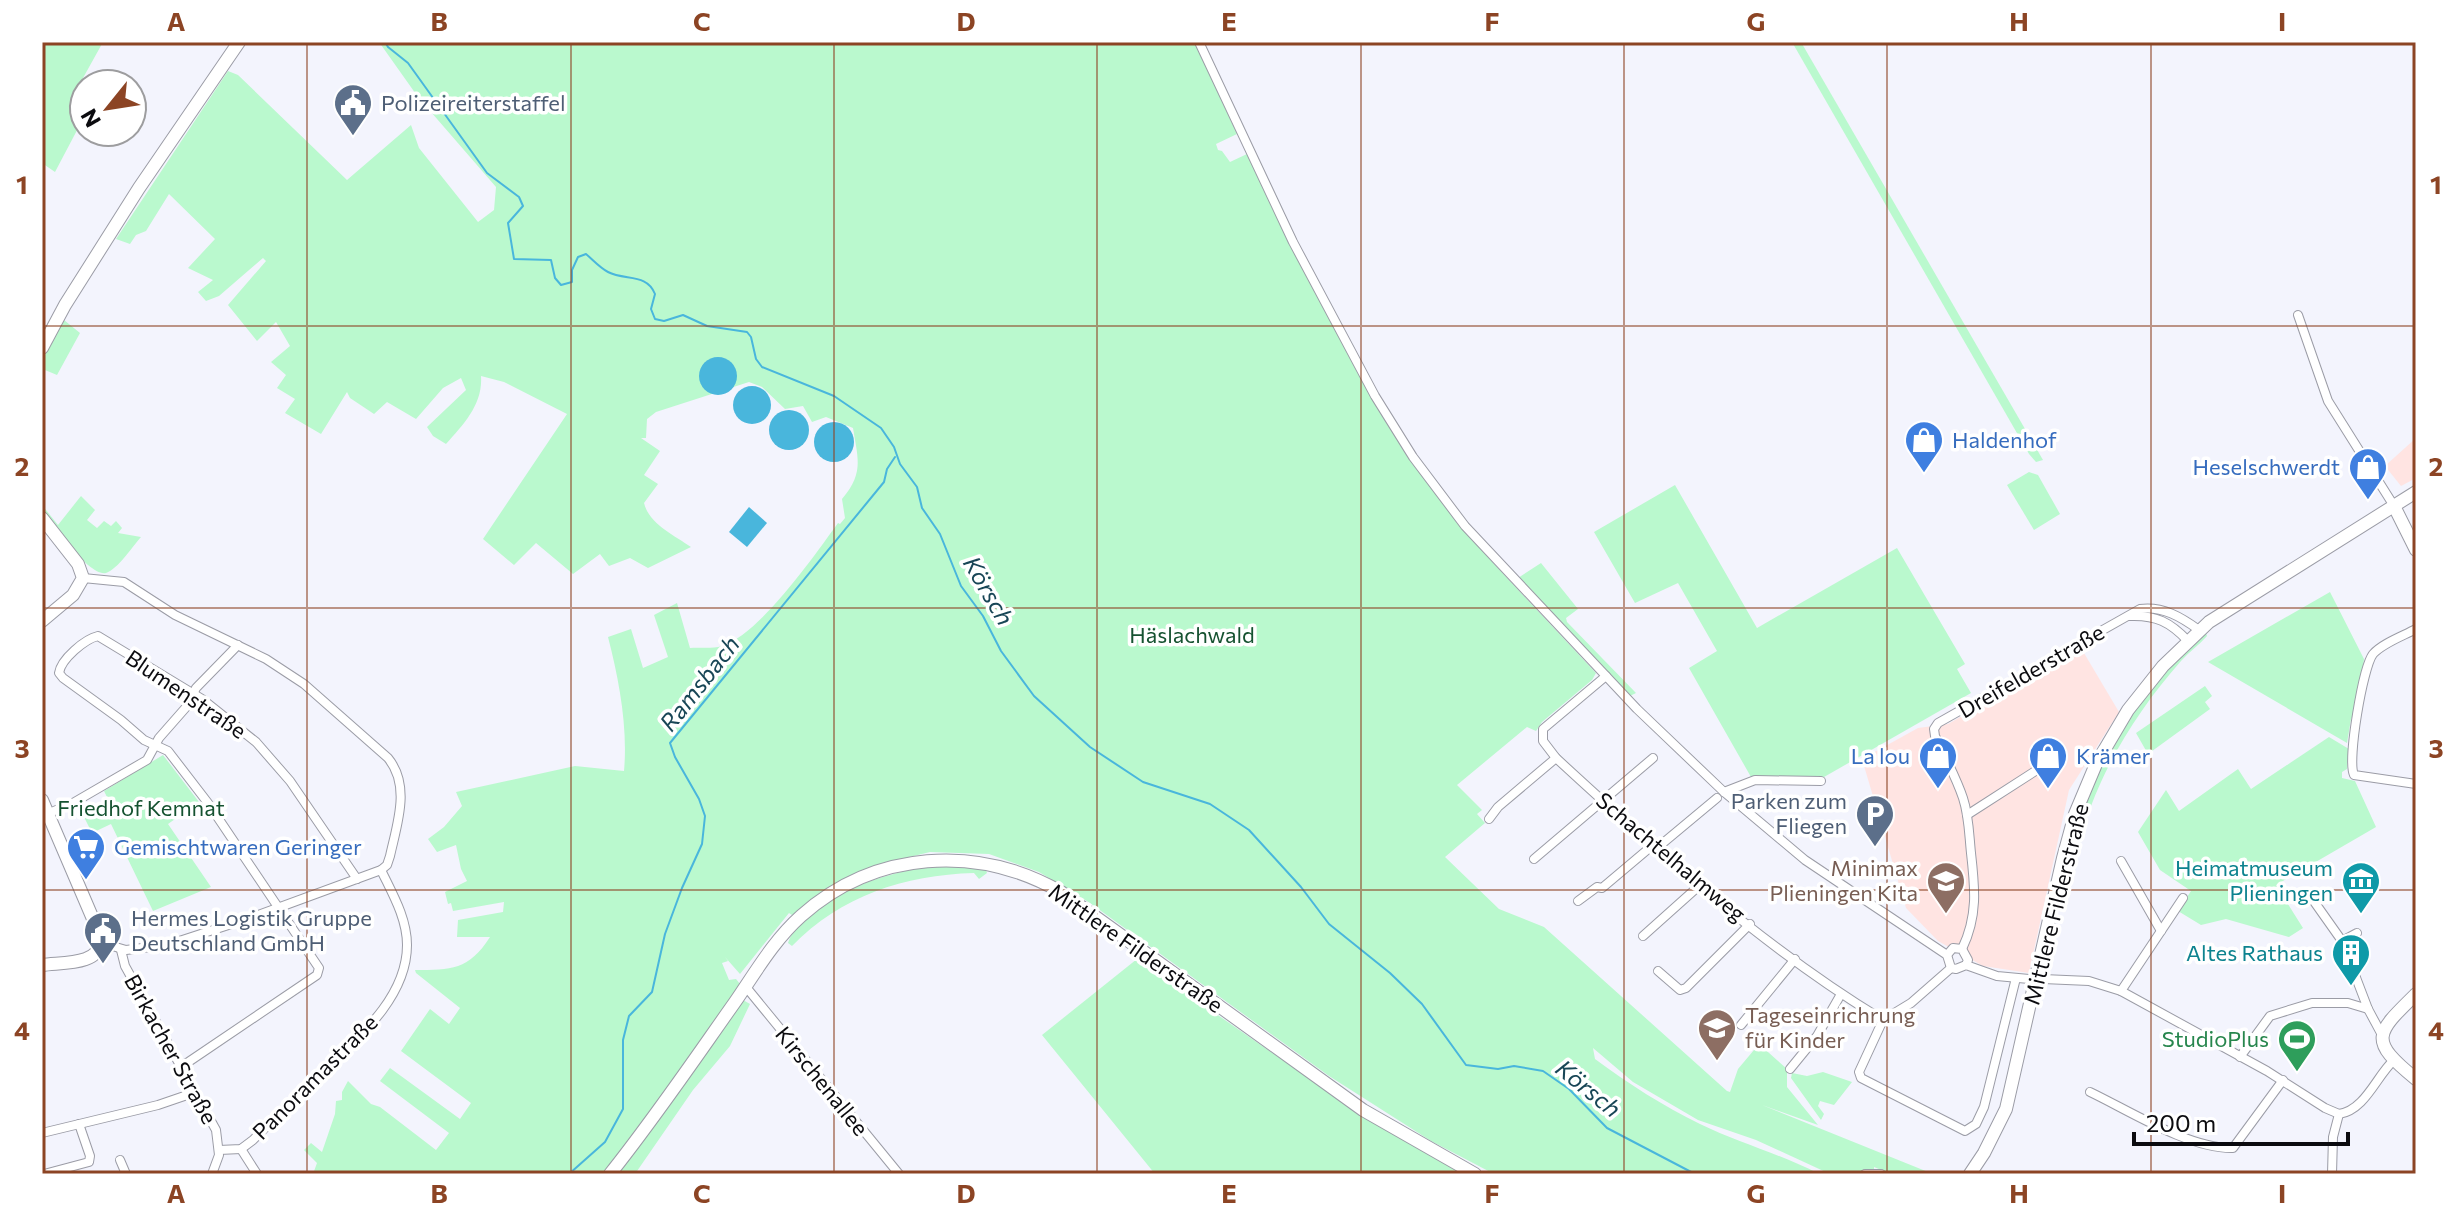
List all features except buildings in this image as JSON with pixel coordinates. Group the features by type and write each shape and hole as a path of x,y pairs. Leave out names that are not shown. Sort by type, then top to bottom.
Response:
{"main road":[{"path":"43,346 65,305 139,188 239,42"},
{"name":"Mittlere Filderstraße","path":"1970,1174 2006,1109 2063,858 2085,789 2128,710 2152,679 2199,630 2249,595 2416,492"},
{"path":"2394,506 2416,550"},
{"path":"42,518 78,564 83,578 69,600 42,621"},
{"path":"42,800 102,937 97,954 89,958 42,965"},
{"name":"Mittlere Filderstraße","path":"610,1174 785,933 801,916 852,882 878,871 916,862 961,860 985,863 1032,877 1061,892 1363,1110 1475,1174"},
{"path":"2416,994 2381,1026 2384,1047 2393,1061 2416,1079"}],"street":[{"path":"1199,42 1289,234 1394,429 1465,526 1720,795 1822,872 1947,955 1951,968"},
{"path":"2298,315 2328,401 2394,506"},
{"path":"83,578 124,582 175,615 266,659 304,684 377,748 396,769 401,793 390,856 381,870 167,945 121,950 102,943"},
{"name":"Dreifelderstraße","path":"1962,949 1971,931 1976,889 1967,815 1956,780 1935,736 1934,729 1938,723 2140,609 2161,609 2199,630"},
{"name":"Dreifelderstraße","path":"2126,616 2153,615 2170,624 2188,641"},
{"path":"2416,629 2377,651 2366,668 2351,768 2354,775 2416,784"},
{"name":"Blumenstraße","path":"155,745 144,740 63,678 59,671 61,665 88,640 98,636 194,694 240,727 279,767 357,879"},
{"path":"46,815 147,760 194,694 238,645"},
{"path":"1489,819 1498,807 1556,758 1543,741 1543,729 1606,676"},
{"path":"155,745 168,751 204,797 318,966 318,973 181,1067"},
{"name":"Schachtelhalmweg","path":"1556,758 1700,885 1841,994 1883,1020"},
{"path":"1534,859 1653,758"},
{"path":"1967,815 2054,759"},
{"path":"1578,901 1597,887 1602,888 1653,845 1663,843 1720,795 1755,780 1821,781"},
{"path":"2121,861 2161,931"},
{"name":"Panoramastraße","path":"219,1150 241,1149 359,1037 394,989 404,966 406,934 398,906 381,870"},
{"path":"1643,936 1700,885"},
{"path":"2121,991 2183,898"},
{"path":"2313,900 2342,941 2368,1009 2381,1026"},
{"path":"1658,971 1680,990 1686,988 1750,924"},
{"path":"2342,941 2357,933"},
{"path":"1947,955 1953,948 1962,949 1968,960 1961,969 1951,968 1911,1003 1883,1020 1859,1072 1861,1078 1965,1131 1976,1124 1984,1107 2016,978"},
{"name":"Birkacher Straße","path":"121,950 122,961 216,1130 219,1150"},
{"path":"1741,1025 1795,959"},
{"path":"1966,965 1997,976 2089,981 2121,991 2339,1114 2347,1113 2360,1101 2393,1061"},
{"name":"Kirschenallee","path":"746,987 899,1174"},
{"path":"1790,1069 1817,1036 1841,994"},
{"path":"2240,1057 2270,1016 2312,1003 2348,1003 2368,1009"},
{"path":"2090,1092 2194,1142 2233,1148 2283,1080"},
{"path":"42,1133 181,1099 196,1092"},
{"path":"2332,1174 2333,1137 2339,1114"},
{"path":"44,1174 89,1162 90,1156 79,1124"},
{"path":"241,1149 257,1174"},
{"path":"212,1174 219,1150"},
{"path":"120,1160 126,1174"},
{"path":"1865,1174 1881,1174"}],"shaded area":[{"path":"2416,438 2416,478 2401,486 2385,466"},
{"path":"2081,648 2119,712 2069,790 2029,973 1983,966 1938,941 1906,908 1862,759 1918,728 1948,724"}],"green space":[{"path":"42,42 103,42 89,68 68,68 68,147 55,172 42,163"},
{"name":"Häslachwald","path":"379,42 1195,42 1237,134 1216,144 1218,150 1230,162 1247,154 1306,275 1369,392 1417,468 1460,525 1596,673 1536,731 1527,727 1457,785 1482,810 1477,814 1485,823 1445,857 1499,909 1544,927 1727,1091 1730,1092 1738,1069 1759,1044 1787,1069 1787,1087 1818,1125 1762,1105 1933,1174 1891,1174 1874,1167 1874,1171 1830,1174 1756,1140 1698,1120 1633,1082 1593,1048 1595,1059 1673,1110 1819,1174 1494,1174 1431,1141 1329,1076 1090,903 1039,872 989,854 930,852 881,864 836,884 792,915 789,913 740,974 725,957 728,961 722,963 729,980 736,979 740,984 669,1089 602,1174 313,1174 317,1163 304,1150 311,1143 322,1152 335,1114 336,1101 342,1100 342,1092 348,1081 371,1104 380,1107 436,1150 449,1133 380,1081 390,1068 460,1119 471,1103 401,1051 430,1009 449,1024 460,1008 415,970 449,968 467,962 490,937 457,937 458,920 503,912 504,902 453,911 451,903 448,904 445,892 467,881 456,845 437,852 428,839 444,827 462,806 456,792 575,766 624,771 622,704 608,637 631,629 643,668 668,657 654,615 677,603 690,648 718,647 737,639 769,611 845,518 842,499 854,481 858,465 853,428 826,417 812,422 803,406 785,409 762,387 749,382 656,412 647,419 646,438 641,438 660,451 644,475 658,484 644,503 657,523 691,547 648,568 630,558 609,566 600,554 573,574 536,543 514,565 483,539 567,414 504,382 481,376 476,405 446,444 433,436 427,427 466,390 461,378 443,388 416,419 387,402 374,414 350,398 347,392 321,434 285,413 295,399 277,388 286,375 271,362 290,346 276,322 257,341 228,305 266,261 263,258 219,296 206,301 198,292 213,280 188,268 215,239 169,194 146,231 136,235 130,244 116,239 228,71 238,75 347,180 411,125 419,148 478,222 494,210 496,187 418,97"},
{"path":"1792,42 1801,42 2043,460 2036,462 2029,454"},
{"path":"64,320 80,333 57,375 45,370 42,380 42,360"},
{"path":"2029,472 2038,475 2060,514 2034,530 2007,485"},
{"path":"1675,485 1757,628 1897,548 1965,664 1957,669 1971,693 1824,777 1751,777 1689,668 1717,651 1678,583 1635,603 1594,532"},
{"path":"81,496 95,510 87,520 97,528 104,521 111,526 116,521 122,528 118,533 141,537 106,573 99,572 81,558 42,508 42,505 58,525"},
{"path":"1541,563 1578,609 1566,618 1567,622 1636,693 1630,696 1518,578"},
{"path":"2330,592 2364,659 2359,706 2351,719 2347,743 2208,662"},
{"path":"2206,633 2207,636 2154,694 2108,767 2091,806 2061,905 2073,842 2097,776 2111,749 2143,699"},
{"path":"2205,686 2212,696 2205,702 2210,709 2148,754 2136,733"},
{"path":"2329,737 2349,749 2347,769 2342,772 2342,778 2355,781 2376,827 2276,885 2303,928 2289,937 2226,919 2201,925 2178,911 2191,891 2160,870 2138,832 2166,790 2179,811 2238,769 2251,789"},
{"name":"Friedhof Kemnat","path":"163,755 199,802 168,824 211,887 153,911 111,824 92,833 84,817 110,803 104,791"},
{"path":"933,866 985,867 987,873 979,879 974,873 923,878 875,892 831,914 792,946 788,943 797,926 829,900 872,881"},
{"path":"1137,959 1359,1113 1464,1174 1155,1174 1042,1035"},
{"path":"743,1000 750,1004 730,1046 693,1090 635,1174 616,1174 690,1076"},
{"path":"1823,1072 1852,1082 1834,1105 1820,1101 1818,1106 1824,1114 1821,1120 1791,1078 1792,1073 1807,1076"}],"water":[{"path":"718,357 731,363 737,376 731,389 718,395 705,389 699,376 705,363"},
{"path":"752,386 765,392 771,405 765,418 752,424 739,418 733,405 739,392"},
{"path":"789,410 803,416 809,430 803,444 789,450 775,444 769,430 775,416"},
{"path":"834,422 848,428 854,442 848,456 834,462 820,456 814,442 820,428"},
{"path":"749,507 767,523 747,547 729,532"}],"waterway":[{"name":"Körsch","path":"385,42 408,63 487,173 519,197 523,206 508,223 514,259 551,260 555,278 561,285 572,282 572,270 578,257 586,254 608,272 647,283 655,294 651,309 655,319 664,321 683,315 707,326 747,332 762,367 834,396 881,428 894,447 900,464 917,487 922,508 940,534 961,586 983,616 1001,651 1034,696 1090,747 1143,782 1210,804 1249,830 1301,887 1329,924 1390,973 1422,1004 1466,1065 1498,1069 1514,1066 1543,1071 1569,1089 1607,1128 1695,1174"},
{"name":"Ramsbach","path":"569,1174 605,1142 623,1109 623,1040 629,1016 652,992 665,934 702,844 705,816 670,743 884,482 887,469 895,457"}],"place":[{"name":"Polizeireiterstaffel","path":"353,137"},
{"name":"Haldenhof","path":"1924,474"},
{"name":"Heselschwerdt","path":"2368,501"},
{"name":"La lou","path":"1938,790"},
{"name":"Krämer","path":"2048,790"},
{"name":"Parken zum Fliegen","path":"1875,848"},
{"name":"Gemischtwaren Geringer","path":"86,881"},
{"name":"Minimax Plieningen Kita","path":"1946,915"},
{"name":"Heimatmuseum Plieningen","path":"2361,915"},
{"name":"Hermes Logistik Gruppe Deutschland GmbH","path":"103,965"},
{"name":"Altes Rathaus","path":"2351,987"},
{"name":"Tageseinrichrung für Kinder","path":"1717,1062"},
{"name":"StudioPlus","path":"2297,1073"}]}
